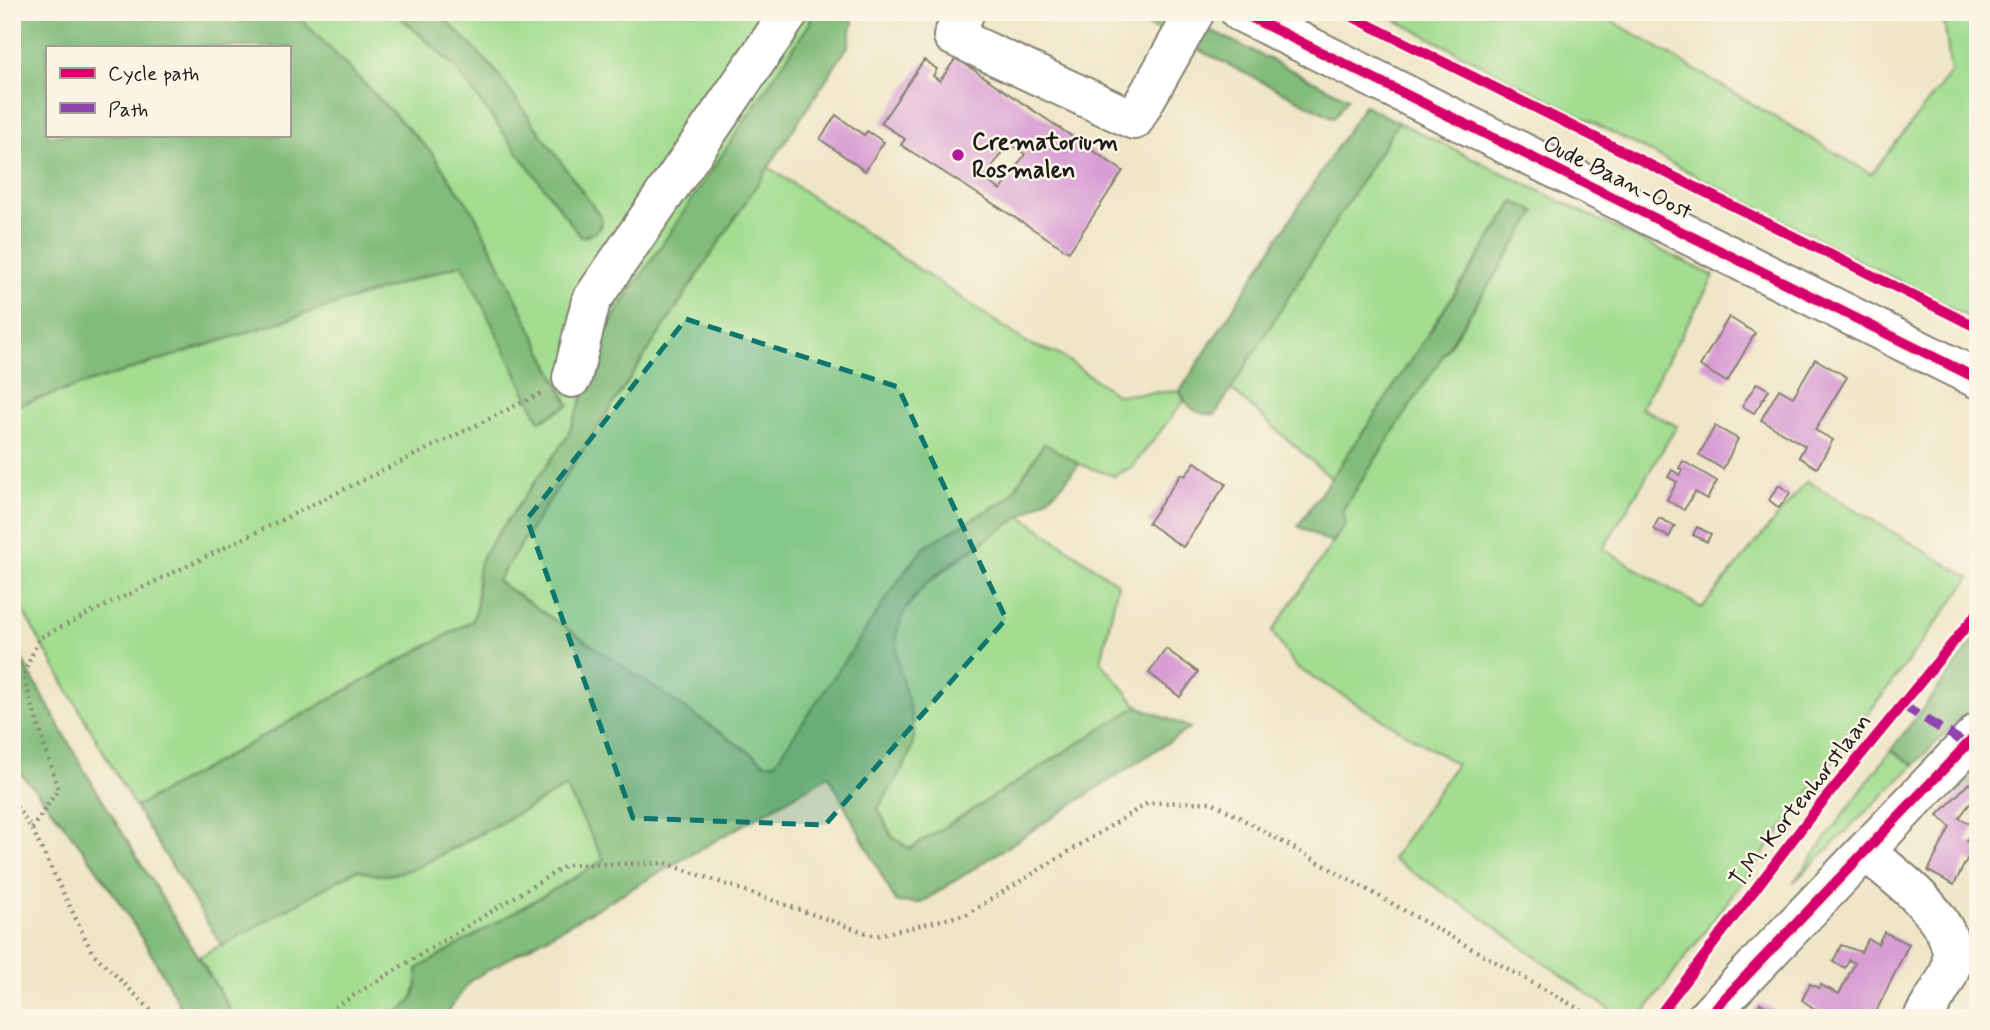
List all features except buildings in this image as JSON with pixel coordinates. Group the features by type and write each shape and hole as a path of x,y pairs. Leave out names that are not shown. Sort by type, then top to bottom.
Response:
{"street":[{"path":"572,379 592,301 790,12"},
{"path":"965,12 953,36 1134,120 1195,12"},
{"name":"Oude Baan-Oost","path":"1240,12 1978,379"},
{"path":"1706,1018 1978,733"},
{"path":"1866,852 1925,901 1947,936 1951,965 1923,1018"}],"path":[{"path":"32,829 58,789 23,676 39,638 572,379"},
{"path":"12,801 32,829 92,952 159,1018"},
{"path":"317,1018 567,865 664,863 874,936 967,914 1148,803 1212,802 1595,1018"}],"highlighted area":[{"path":"686,319 898,387 1006,619 825,825 633,818 527,519"}],"green space":[{"path":"12,12 294,12 431,152 474,213 569,405 540,421 462,264 12,407"},
{"path":"294,12 395,12 453,65 581,237 588,236 601,227 602,219 494,69 438,12 812,12 810,23 591,351 582,399 567,437 482,557 478,574 477,604 472,621 135,807 12,592 12,407 463,264 540,421 569,405 474,213 431,152"},
{"path":"395,12 438,12 494,69 602,219 596,232 581,237 453,65"},
{"path":"812,12 850,12 853,22 848,46 497,581 765,763 775,763 909,566 927,545 1009,498 1044,443 1079,464 1061,486 1040,503 950,564 930,581 913,598 902,617 896,646 914,731 911,751 878,808 891,836 910,849 1138,706 1190,728 921,903 896,902 829,776 471,980 443,1018 389,1018 412,999 417,986 417,969 604,860 566,787 418,867 381,875 358,869 222,946 135,807 472,621 477,604 478,574 482,556 567,437 582,399 591,351 810,23"},
{"path":"1120,12 1172,12 1178,15 1168,36"},
{"path":"1380,12 1597,12 1871,174 1951,73 1943,12 1978,12 1978,322"},
{"path":"1204,27 1348,98 1334,118 1193,47"},
{"path":"1364,105 1398,122 1215,415 1193,409 1180,391"},
{"path":"1398,122 1714,276 1641,408 1677,426 1603,549 1702,608 1807,481 1970,578 1640,1018 1621,1018 1476,913 1392,859 1456,764 1296,667 1272,632 1346,523 1342,511 1536,212 1514,202 1331,478 1231,389"},
{"path":"768,167 1029,344 1060,355 1117,395 1180,391 1184,401 1132,467 1114,476 1079,464 1044,444 1009,498 927,545 908,566 775,763 766,763 497,581"},
{"path":"1515,202 1536,212 1342,511 1346,523 1331,543 1298,526 1377,412"},
{"path":"1020,515 1118,584 1101,662 1138,706 909,849 892,836 878,808 911,751 895,636 903,614 925,585"},
{"path":"1978,636 1978,701 1914,765 1891,750"},
{"path":"12,642 86,773 235,1018 186,1018 149,950 108,885 86,853 12,764"},
{"path":"1891,750 1914,765 1793,883"},
{"path":"1968,762 1978,766 1978,799 1945,785"},
{"path":"566,787 604,860 417,969 417,986 412,999 389,1018 235,1018 199,957 359,869 453,849"}],"marked path":[{"path":"1902,705 1978,751"}],"cycle path":[{"path":"1240,12 1978,379"},
{"path":"1343,12 1978,328"},
{"name":"T.M. Kortenhorstlaan","path":"1657,1018 1811,816 1978,612"},
{"path":"1706,1018 1978,733"}],"place":[{"name":"Crematorium Rosmalen","path":"958,155"}]}
